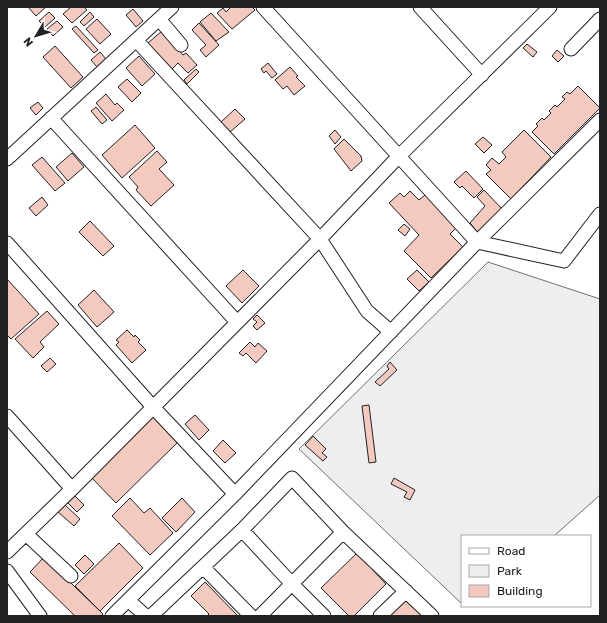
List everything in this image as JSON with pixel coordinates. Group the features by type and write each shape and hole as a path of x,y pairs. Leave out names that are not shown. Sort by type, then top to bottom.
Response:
{"street":[{"path":"263,7 477,242 564,261 600,214"},
{"path":"420,7 482,75"},
{"path":"7,552 72,489 320,239 399,156 550,7"},
{"path":"7,159 166,11 181,46"},
{"path":"571,49 600,19"},
{"path":"136,40 320,239 367,311 391,332"},
{"path":"51,118 237,322"},
{"path":"112,616 129,601 235,494 477,242 600,120"},
{"path":"7,243 153,407 235,494"},
{"path":"7,416 72,489"},
{"path":"151,616 242,530 292,478 343,532 432,616"},
{"path":"242,530 324,616"},
{"path":"260,616 343,532"},
{"path":"26,534 71,576"},
{"path":"203,567 251,616"},
{"path":"7,571 40,616"},
{"path":"380,616 406,591"},
{"path":"129,601 146,616"}],"green space":[{"path":"488,262 600,299 600,495 555,535 461,535 461,603 299,449"}],"building":[{"path":"28,7 46,7 36,16"},
{"path":"71,7 84,7 87,10 72,23 63,14"},
{"path":"231,7 252,7 255,10 232,29 217,13 223,8 226,12"},
{"path":"133,9 143,21 136,27 126,15"},
{"path":"49,12 55,18 45,27 39,21"},
{"path":"90,12 94,17 84,26 80,22"},
{"path":"211,13 229,32 216,41 200,22"},
{"path":"97,19 111,34 100,44 86,29"},
{"path":"57,21 63,27 53,36 47,29"},
{"path":"199,23 219,45 206,57 200,50 206,45 192,30"},
{"path":"76,26 98,50 94,53 72,29"},
{"path":"162,31 183,55 186,53 197,65 188,73 178,63 172,69 148,43"},
{"path":"527,44 537,52 533,57 523,48"},
{"path":"55,46 83,77 71,88 43,57"},
{"path":"557,50 564,56 558,62 552,56"},
{"path":"100,52 106,59 97,67 91,60"},
{"path":"139,56 155,74 142,86 126,68"},
{"path":"268,63 277,74 272,78 266,71 264,73 261,69"},
{"path":"290,67 298,76 296,77 305,86 294,95 287,86 283,89 275,80"},
{"path":"196,69 199,72 187,84 184,80"},
{"path":"127,79 141,93 132,102 118,87"},
{"path":"578,86 600,108 554,154 532,132 538,126 536,124 542,118 544,120 551,113 549,111 555,105 557,107 565,99 562,97 567,92 570,94"},
{"path":"106,94 115,105 117,103 124,110 112,121 96,103"},
{"path":"38,102 43,108 36,115 30,108"},
{"path":"96,107 107,120 102,124 91,111"},
{"path":"235,109 245,119 230,132 221,122"},
{"path":"135,125 155,148 122,178 102,155"},
{"path":"335,130 341,137 335,144 329,136"},
{"path":"524,130 551,157 511,199 486,174 491,170 486,165 492,158 499,164 506,157 502,152"},
{"path":"483,137 492,145 484,153 475,144"},
{"path":"344,139 361,156 362,161 351,171 334,149"},
{"path":"157,151 167,162 159,169 174,185 151,206 136,190 138,187 129,177"},
{"path":"72,153 84,167 68,181 56,167"},
{"path":"42,157 65,183 55,191 32,165"},
{"path":"466,171 483,189 474,198 462,186 460,188 454,182"},
{"path":"484,190 503,210 479,234 470,223 485,206 477,197"},
{"path":"410,191 419,200 425,195 457,227 450,234 463,247 431,278 404,251 419,235 389,203 400,193 404,197"},
{"path":"42,197 48,205 36,216 29,208"},
{"path":"90,221 114,246 103,256 79,232"},
{"path":"404,224 410,229 405,236 398,230"},
{"path":"243,270 259,286 242,303 226,286"},
{"path":"417,270 429,282 419,291 407,279"},
{"path":"7,279 39,314 11,339 7,335"},
{"path":"94,290 114,312 97,327 78,305"},
{"path":"47,311 59,324 40,342 44,347 33,358 15,339"},
{"path":"257,315 265,323 257,330 253,326 257,322 253,319"},
{"path":"127,330 134,337 135,335 140,340 138,342 146,350 132,363 116,345 119,342 116,340"},
{"path":"250,342 255,347 258,343 267,351 256,363 246,353 243,356 239,353"},
{"path":"50,358 56,364 47,372 41,366"},
{"path":"390,362 397,370 380,386 375,382 389,369 387,366"},
{"path":"369,405 376,462 369,463 362,406"},
{"path":"152,415 178,442 116,503 90,476"},
{"path":"195,415 209,430 199,440 185,424"},
{"path":"313,436 326,449 322,453 327,457 323,461 305,445"},
{"path":"223,440 236,453 225,463 213,451"},
{"path":"394,478 415,490 410,500 404,497 407,492 391,484"},
{"path":"75,496 84,505 77,512 68,503"},
{"path":"130,498 144,513 150,508 173,533 150,555 112,516"},
{"path":"182,498 195,512 176,532 162,518"},
{"path":"65,505 80,519 74,526 58,512"},
{"path":"119,543 143,568 100,611 75,586"},
{"path":"357,553 386,584 354,616 349,616 321,588"},
{"path":"85,555 94,564 84,574 75,565"},
{"path":"44,557 103,614 101,616 75,616 30,572"},
{"path":"205,582 237,615 236,616 207,616 209,614 191,596"},
{"path":"403,598 413,608 416,605 423,613 420,615 421,616 385,616"}]}
